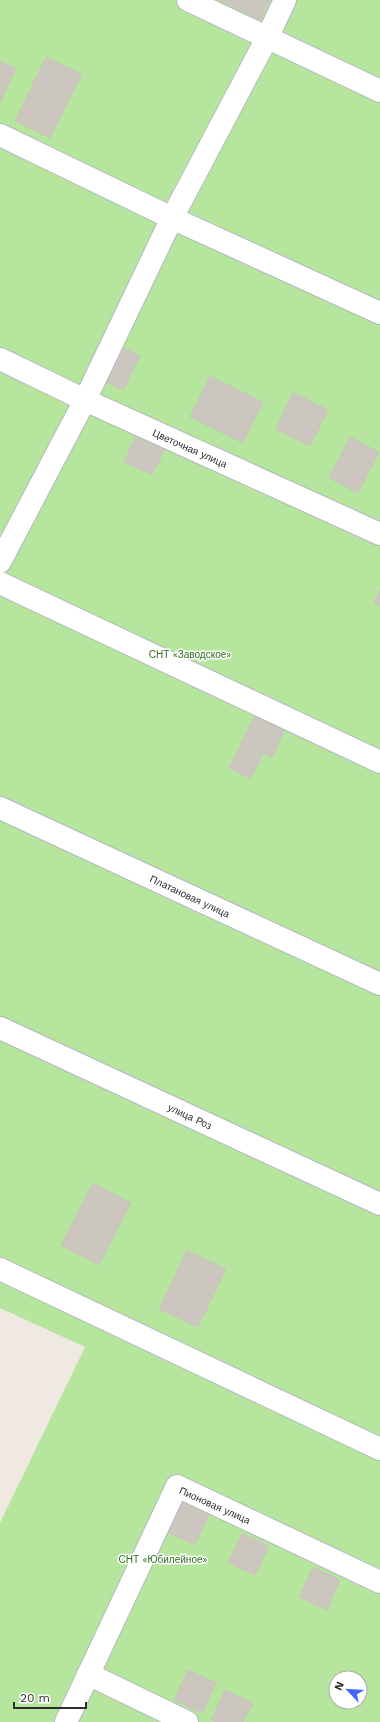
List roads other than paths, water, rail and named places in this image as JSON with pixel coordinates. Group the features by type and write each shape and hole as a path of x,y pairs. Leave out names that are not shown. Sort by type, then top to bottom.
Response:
{"street":[{"path":"188,0 380,91"},
{"path":"0,562 85,400 172,218 267,38 285,0"},
{"path":"0,135 172,218 380,313"},
{"name":"Цветочная улица","path":"0,359 85,400 380,534"},
{"path":"0,583 380,762"},
{"name":"Платановая улица","path":"0,808 380,984"},
{"name":"улица Роз","path":"0,1028 380,1204"},
{"path":"0,1269 380,1450"},
{"name":"Пионовая улица","path":"66,1722 177,1486 380,1582"},
{"path":"88,1674 187,1722"}],"park label":[{"name":"СНТ «Заводское»","path":"190,654"},
{"name":"СНТ «Юбилейное»","path":"163,1559"}]}
